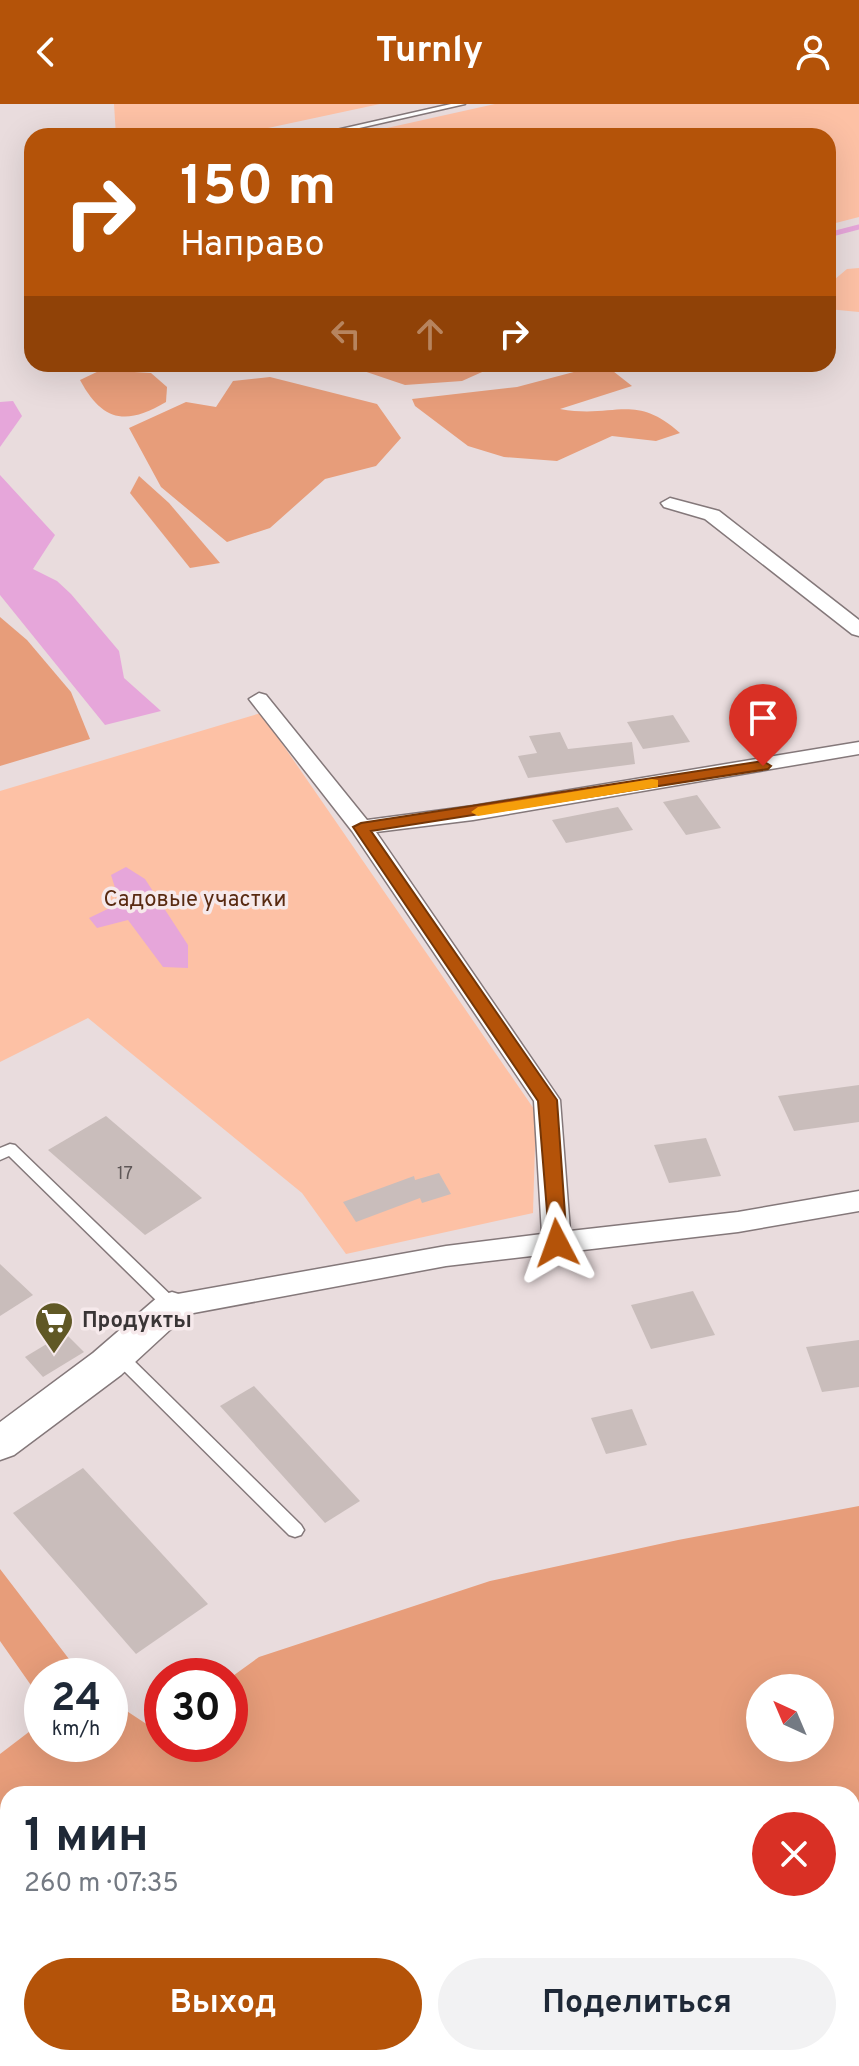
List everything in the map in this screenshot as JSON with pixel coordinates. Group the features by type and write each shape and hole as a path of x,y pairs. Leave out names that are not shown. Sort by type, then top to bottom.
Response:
{"street":[{"path":"670,503 712,515 859,630"},
{"path":"259,699 361,827 547,1100 557,1243"},
{"path":"361,827 473,813 859,748"},
{"path":"2,1439 118,1354 172,1306 446,1256 738,1222 859,1201"}],"lane":[{"path":"351,128 461,104"},
{"path":"0,1155 10,1149 172,1306"},
{"path":"118,1354 295,1530"}],"green space":[{"path":"114,104 380,104 268,128 116,128"},
{"path":"495,104 859,104 859,217 836,223 836,128 387,128"},
{"path":"859,268 859,312 836,310 836,278 847,269"},
{"name":"Садовые участки","path":"261,713 536,1112 533,1213 346,1254 302,1193 88,1018 0,1062 0,791"}],"shaded area":[{"path":"97,372 151,373 167,387 166,402 139,414 117,416 98,405 80,380"},
{"path":"367,372 482,372 462,381 405,385"},
{"path":"574,372 614,372 632,386 560,409 636,410 650,413 680,433 656,441 612,436 557,461 504,457 468,446 415,406 412,399 517,387"},
{"path":"270,377 377,404 401,438 376,466 325,479 270,528 227,542 161,487 129,428 186,402 216,407 233,381"},
{"path":"13,401 22,416 0,447 0,402"},
{"path":"0,475 55,535 33,569 57,581 71,594 119,651 124,678 161,711 105,725 0,595"},
{"path":"139,476 169,503 220,563 190,568 130,493"},
{"path":"0,617 27,640 71,692 90,739 0,766"},
{"path":"126,867 145,879 188,945 188,968 163,967 128,920 97,928 89,918 120,903 111,875"},
{"path":"859,1506 859,1786 0,1786 0,1754 24,1736 24,1762 128,1762 128,1712 144,1722 144,1762 248,1762 248,1665 259,1657 490,1581 678,1540"},
{"path":"0,1569 68,1658 24,1658 24,1675 0,1641"}],"building":[{"path":"673,715 690,742 643,749 627,722"},
{"path":"560,732 568,749 632,742 635,764 528,778 518,756 537,753 529,736"},
{"path":"697,795 721,828 686,835 663,802"},
{"path":"618,807 633,830 566,843 552,820"},
{"path":"859,1085 859,1122 794,1131 778,1096"},
{"path":"106,1116 202,1198 145,1235 48,1150"},
{"path":"706,1138 721,1176 669,1183 654,1145"},
{"path":"439,1173 451,1194 422,1203 420,1198 356,1222 343,1202 414,1176 415,1180"},
{"path":"0,1264 33,1295 0,1316"},
{"path":"693,1291 715,1335 651,1349 631,1305"},
{"name":"Продукты","path":"65,1333 84,1352 43,1377 25,1357"},
{"path":"859,1340 859,1387 822,1392 806,1347"},
{"path":"254,1386 360,1501 325,1523 220,1406"},
{"path":"632,1409 647,1445 606,1454 591,1418"},
{"path":"83,1468 208,1604 136,1654 13,1513"}],"waterway":[{"path":"836,233 859,227"}],"slow traffic":[{"path":"478,812 652,784"}],"place":[{"name":"Продукты","path":"54,1355"}],"route":[{"path":"557,1243 547,1100 361,827 473,813 763,766"}]}
